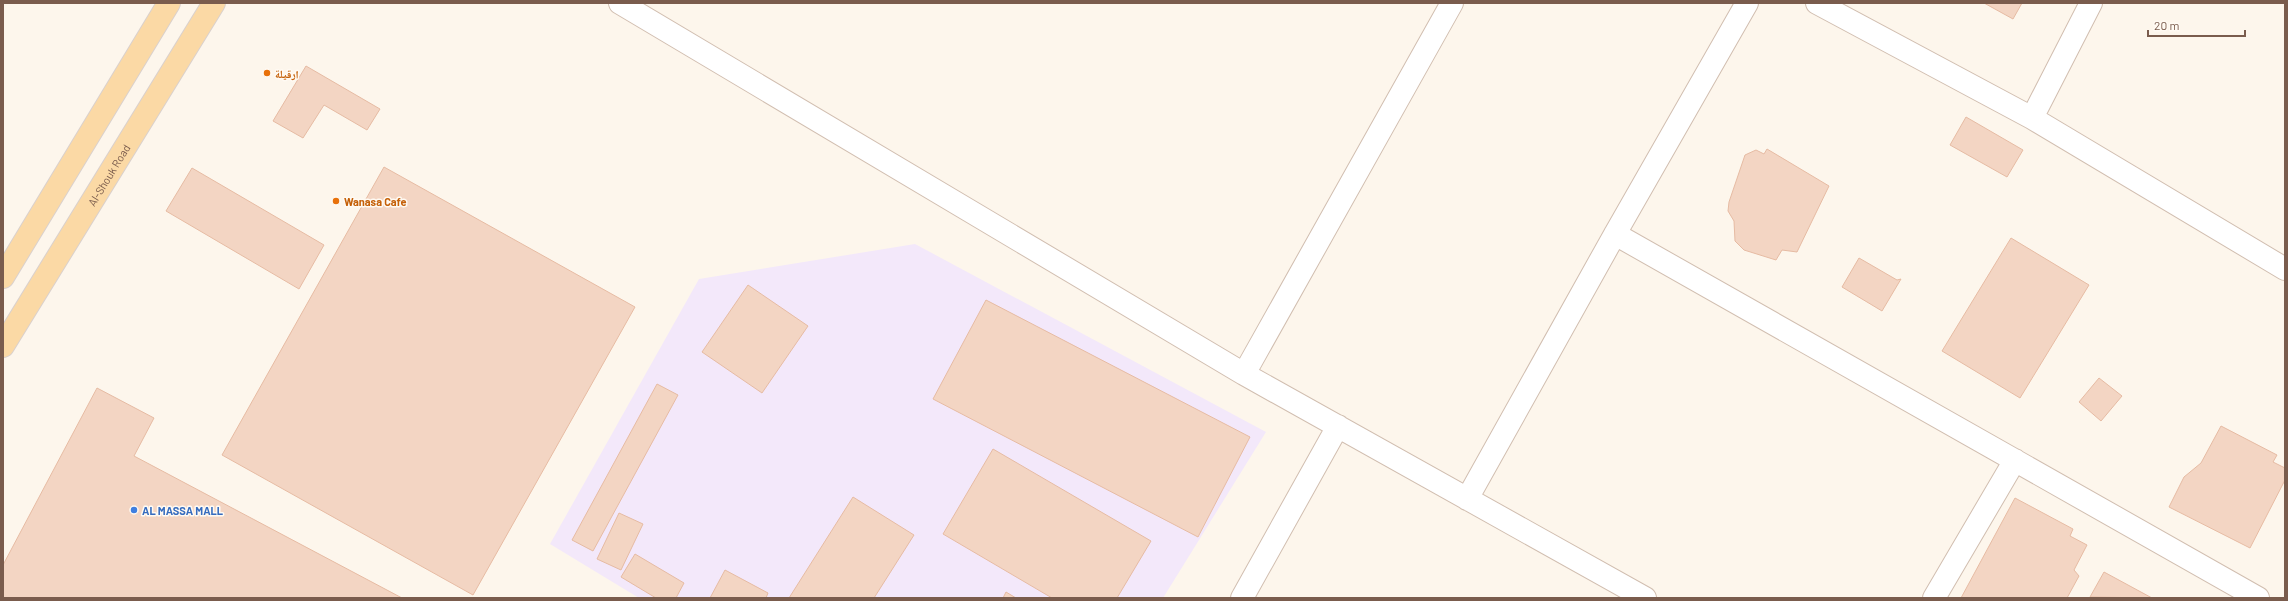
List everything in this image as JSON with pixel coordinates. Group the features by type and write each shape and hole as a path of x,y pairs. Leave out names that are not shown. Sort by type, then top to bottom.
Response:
{"main road":[{"path":"3,277 169,3"},
{"name":"Al-Shouk Road","path":"3,346 214,3"}],"street":[{"path":"620,3 1244,374 1645,598"},
{"path":"1244,374 1452,3"},
{"path":"1467,499 1615,234 1747,3"},
{"path":"1817,3 2032,118 2285,269"},
{"path":"2032,118 2091,3"},
{"path":"1615,234 2258,598"},
{"path":"1242,598 1338,426"},
{"path":"1934,598 2015,460"}],"shaded area":[{"path":"915,244 1266,432 1163,598 639,598 550,544 699,279"}],"building":[{"path":"1984,3 2022,3 2013,19"},
{"path":"306,66 380,109 367,130 324,105 303,138 273,121"},
{"path":"1966,117 2023,150 2007,177 1950,145"},
{"path":"1767,149 1829,186 1797,252 1782,250 1776,260 1744,250 1735,241 1734,221 1728,211 1729,202 1745,155 1756,150 1764,154"},
{"path":"384,167 635,307 473,595 222,455"},
{"path":"192,168 324,245 299,289 166,211"},
{"path":"2011,238 2089,285 2020,398 1942,351"},
{"path":"1859,258 1897,280 1901,279 1882,311 1842,287"},
{"path":"748,285 808,326 762,393 702,352"},
{"path":"986,300 1250,437 1198,537 933,399"},
{"path":"2099,378 2122,396 2101,421 2079,402"},
{"path":"657,384 678,395 593,551 572,540"},
{"name":"AL MASSA MALL","path":"97,388 154,418 134,456 402,598 3,598 3,565"},
{"path":"2221,426 2277,455 2273,462 2285,468 2285,480 2250,548 2169,507 2184,477 2201,463"},
{"path":"993,449 1151,541 1117,598 1052,598 943,534"},
{"path":"853,497 914,535 874,598 789,598"},
{"path":"2015,498 2073,529 2070,536 2087,545 2074,570 2079,576 2067,598 1961,598"},
{"path":"619,513 643,524 621,570 597,559"},
{"path":"635,554 684,583 676,598 656,598 621,577"},
{"path":"725,570 768,593 766,598 710,598"},
{"path":"2104,572 2152,598 2090,597"},
{"path":"1006,592 1016,598 1003,598"}],"place":[{"name":"ارقيلة","path":"267,73"},
{"name":"Wanasa Cafe","path":"336,201"},
{"name":"AL MASSA MALL","path":"134,510"}]}
